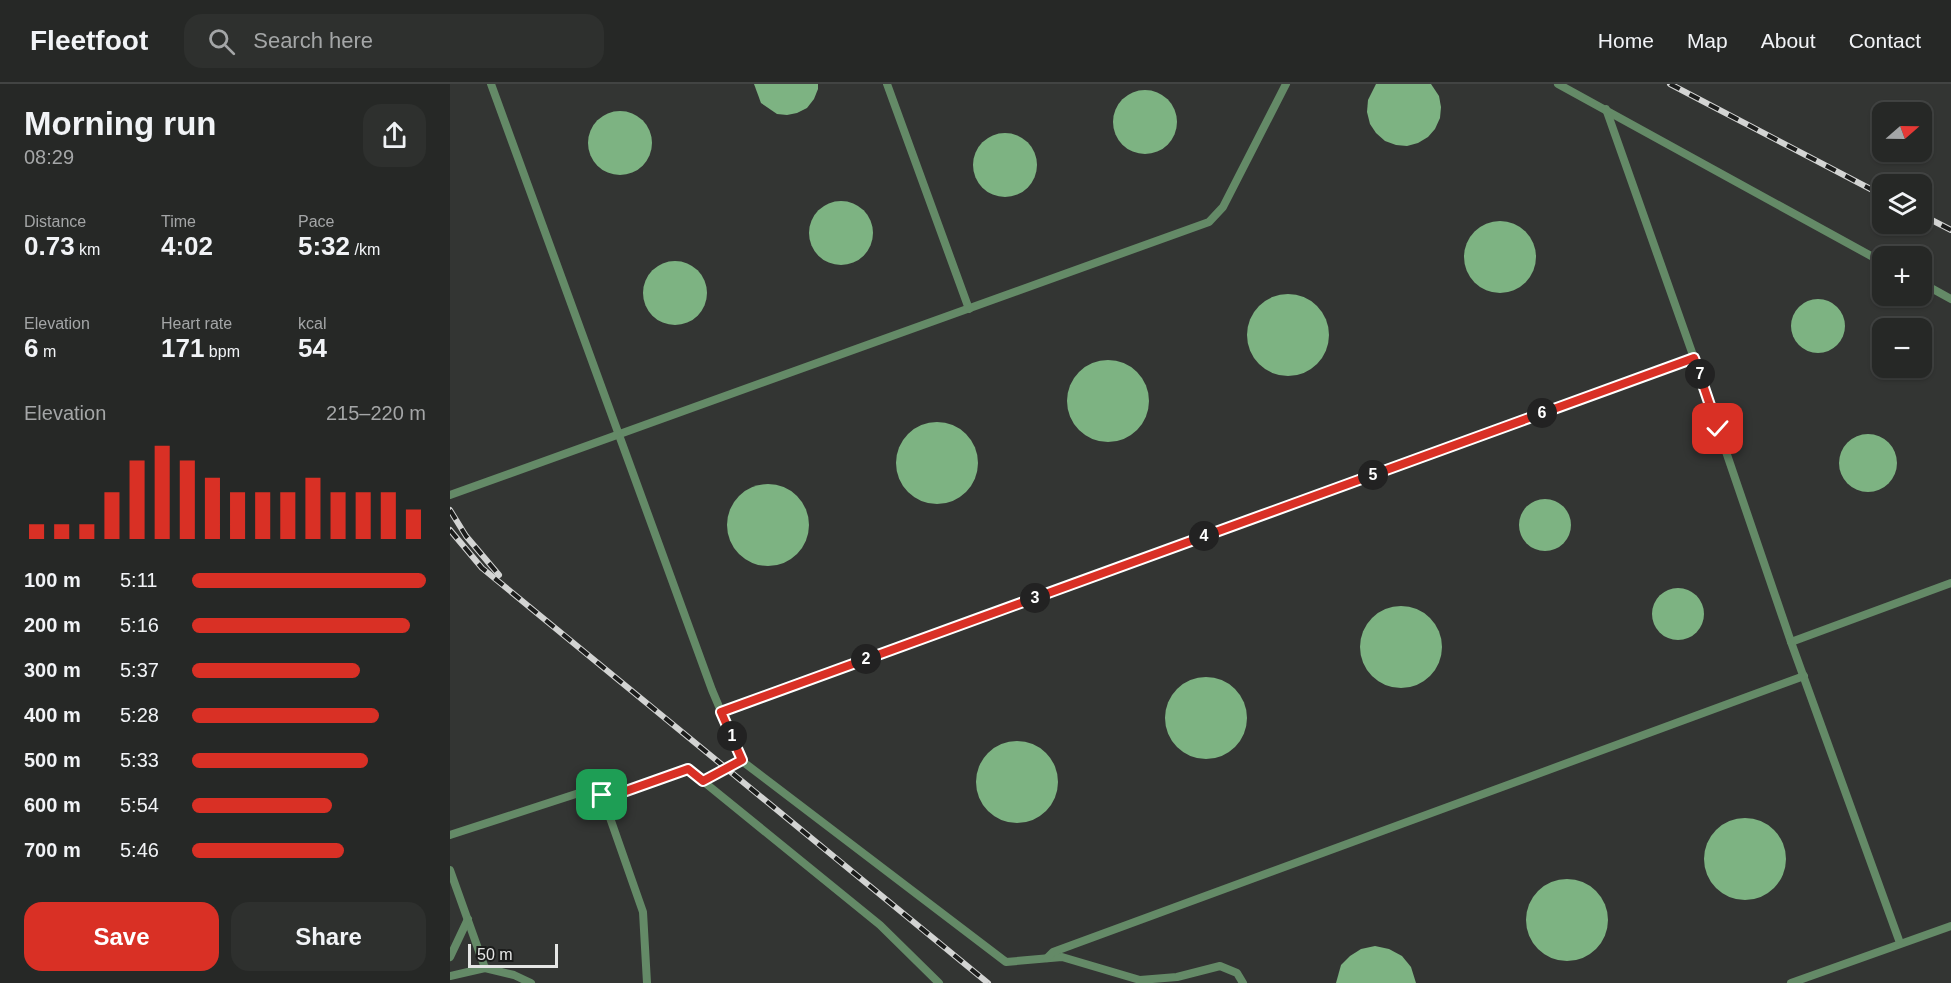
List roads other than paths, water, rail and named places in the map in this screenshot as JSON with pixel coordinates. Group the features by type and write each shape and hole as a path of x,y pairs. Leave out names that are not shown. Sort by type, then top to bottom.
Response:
{"lane":[{"path":"492,84 721,712 742,760 1006,962 1062,957 1140,980 1177,977 1220,966 1237,973 1243,983"},
{"path":"887,84 969,309"},
{"path":"450,495 1209,222 1223,207 1286,84"},
{"path":"1558,84 1872,256"},
{"path":"1606,109 1791,642 1900,943"},
{"path":"1932,289 1951,299"},
{"path":"721,712 1694,358"},
{"path":"1791,642 1951,583"},
{"path":"1047,958 1053,952 1804,676"},
{"path":"703,781 742,760"},
{"path":"450,836 582,792 602,795 626,791 688,769 880,925 939,983"},
{"path":"602,795 642,912 647,983"},
{"path":"450,870 485,968"},
{"path":"450,957 468,919"},
{"path":"1791,983 1951,926"},
{"path":"450,976 485,968 514,975 531,983"}],"railway":[{"path":"1670,84 1872,190"},
{"path":"1932,220 1951,230"},
{"path":"450,510 466,536 499,575"},
{"path":"450,530 482,568 988,983"}]}
